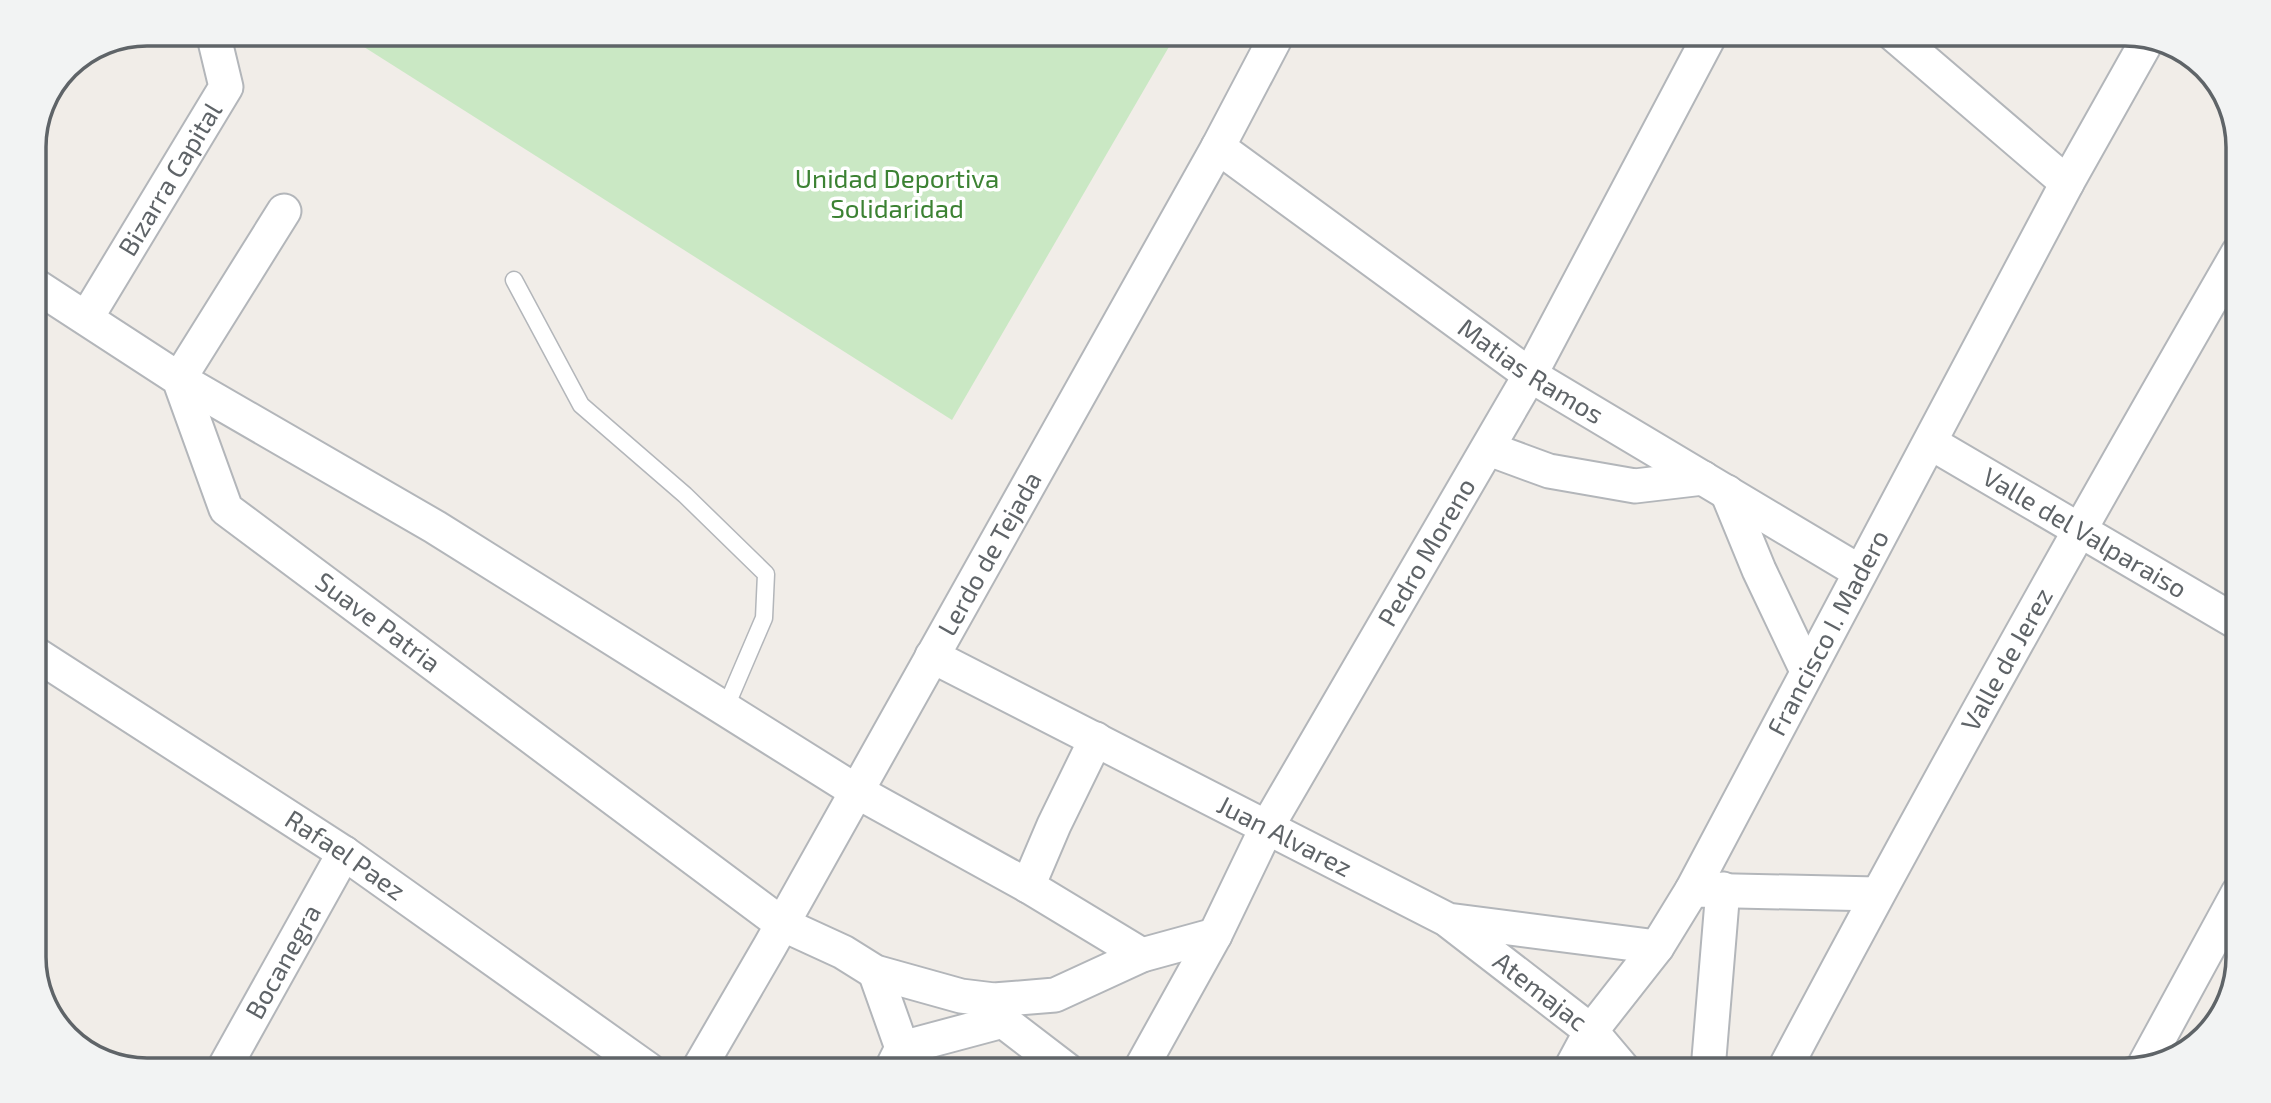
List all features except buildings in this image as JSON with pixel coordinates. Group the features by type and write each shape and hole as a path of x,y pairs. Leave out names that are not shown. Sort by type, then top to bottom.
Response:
{"street":[{"name":"Bizarra Capital","path":"87,317 226,87 216,46"},
{"name":"Lerdo de Tejada","path":"705,1058 1219,147 1271,46"},
{"name":"Pedro Moreno","path":"1147,1058 1215,935 1267,827 1531,375 1704,46"},
{"path":"1907,46 2067,183"},
{"name":"Francisco I. Madero","path":"1576,1058 1591,1031 1657,947 1708,890 1807,671 1931,443 2067,183 2143,47"},
{"name":"Matias Ramos","path":"1219,147 1531,375 1860,572"},
{"path":"179,379 284,211"},
{"name":"Valle de Jerez","path":"1790,1058 1877,894 2078,529 2225,275"},
{"path":"46,292 179,379 435,527 856,791 1028,886 1142,955"},
{"name":"Suave Patria","path":"179,379 226,509 782,923 843,952 875,972 961,996 999,1011"},
{"name":"Valle del Valparaiso","path":"1931,443 2226,616"},
{"path":"1489,449 1549,471 1635,486 1715,485 1807,671"},
{"name":"Juan Alvarez","path":"932,656 1448,920 1657,947"},
{"name":"Rafael Paez","path":"46,661 344,853 632,1058"},
{"path":"1028,886 1096,739"},
{"name":"Bocanegra","path":"230,1058 344,853"},
{"path":"1708,1058 1708,890 1877,894"},
{"path":"2151,1054 2226,915"},
{"name":"Atemajac","path":"1448,920 1591,1031 1614,1058"},
{"path":"898,1058 999,1011 1055,995 1142,955 1215,935"},
{"path":"875,972 896,1058"},
{"path":"999,1011 1053,1058"}],"lane":[{"path":"514,280 581,405 685,495 766,574 764,618 725,709"}],"green space":[{"name":"Unidad Deportiva Solidaridad","path":"362,46 1169,46 952,420"}]}
